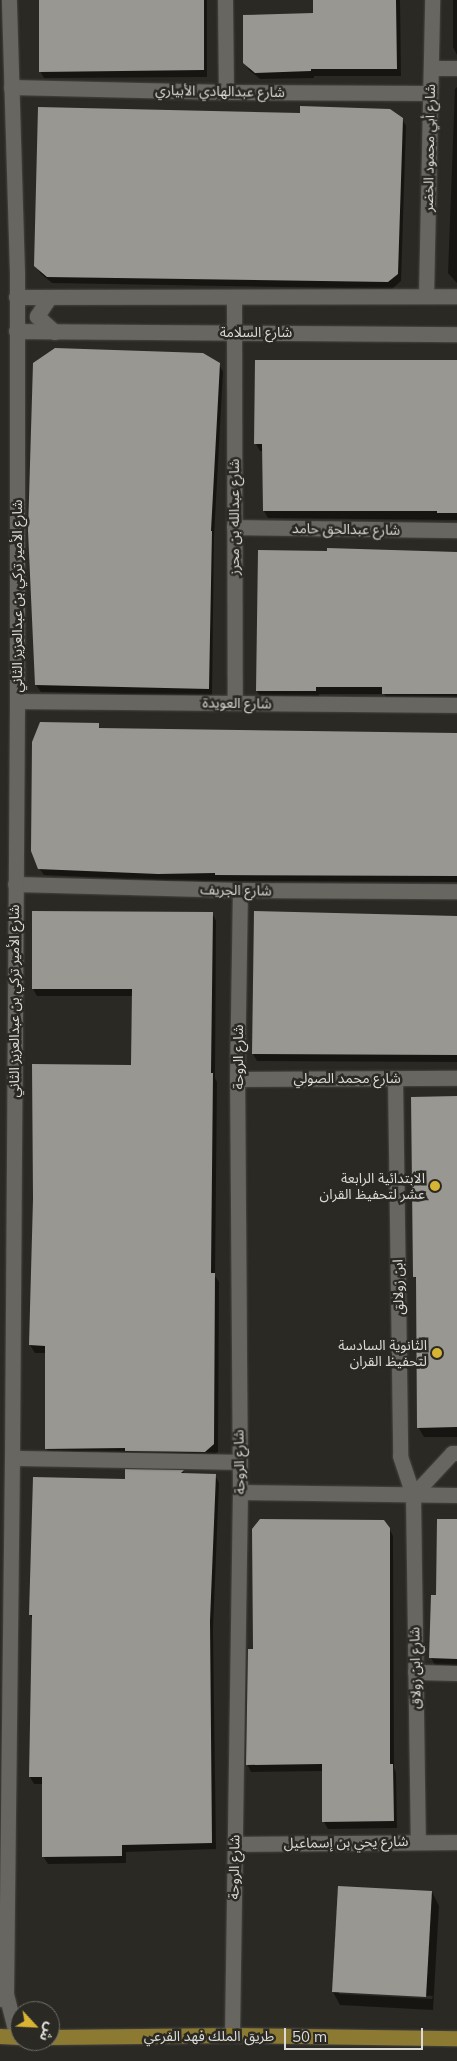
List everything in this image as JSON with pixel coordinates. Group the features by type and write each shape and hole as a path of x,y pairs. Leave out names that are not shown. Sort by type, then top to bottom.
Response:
{"main road":[{"name":"طريق الملك فهد الفرعي","path":"60,2037 232,2034 457,2038"}],"street":[{"name":"شارع الأمير تركي بن عبدالعزيز الثاني","path":"9,0 16,297 17,700 12,1458 3,1996 10,2015"},
{"path":"225,0 226,92"},
{"name":"شارع أبي محمود الخضر","path":"426,296 432,0"},
{"path":"431,68 457,68"},
{"name":"شارع عبدالهادي الأبياري","path":"11,87 226,92 430,93"},
{"path":"0,184 14,165"},
{"path":"16,297 457,296"},
{"name":"شارع عبدالله بن محرز","path":"234,297 235,703"},
{"path":"49,298 37,316 55,332"},
{"name":"شارع السلامة","path":"16,331 457,334"},
{"name":"شارع عبدالحق حامد","path":"234,527 457,530"},
{"name":"شارع العويدة","path":"17,700 457,705"},
{"name":"شارع الجريف","path":"15,884 240,890 457,891"},
{"name":"شارع الروحة","path":"232,2034 240,1492 238,1462 237,1078 240,890"},
{"name":"شارع محمد الصولي","path":"237,1078 457,1078"},
{"name":"ابن زولالق","path":"395,1078 400,1456 412,1495"},
{"path":"0,1444 12,1426"},
{"path":"412,1495 452,1453 457,1453"},
{"path":"12,1458 238,1462"},
{"path":"0,1476 11,1492"},
{"path":"240,1492 457,1495"},
{"name":"شارع ابن زولاق","path":"412,1495 418,1841"},
{"path":"415,1672 457,1674"},
{"name":"شارع يحي بن إسماعيل","path":"235,1844 457,1842"}],"building":[{"path":"39,0 204,0 204,70 39,72"},
{"path":"313,0 396,0 397,69 311,69 311,71 255,73 243,63 243,15 313,13"},
{"path":"300,106 390,109 403,118 398,274 388,282 47,277 34,266 38,107 300,113"},
{"path":"55,348 203,353 220,363 211,531 209,689 35,685 28,531 33,363"},
{"path":"255,360 457,360 457,513 437,513 437,511 263,511 262,444 254,444"},
{"path":"327,548 457,552 457,694 382,694 382,687 316,687 316,691 256,691 258,550 327,551"},
{"path":"40,722 99,723 99,728 457,733 457,876 215,875 215,873 158,874 38,869 31,851 32,742"},
{"path":"32,911 213,912 211,1273 215,1273 214,1444 205,1452 125,1451 125,1448 45,1449 45,1346 29,1345 33,1199 32,1064 131,1065 132,989 32,989"},
{"path":"254,911 457,916 457,1055 252,1054"},
{"path":"457,1096 457,1427 417,1428 416,1277 413,1277 411,1097"},
{"path":"125,1469 184,1470 181,1473 216,1474 210,1621 212,1843 122,1845 122,1856 42,1857 42,1777 29,1777 32,1615 29,1615 33,1477 125,1479"},
{"path":"260,1519 384,1520 390,1528 390,1764 393,1764 394,1821 322,1822 322,1764 246,1765 248,1649 253,1649 252,1529"},
{"path":"437,1519 457,1519 457,1659 429,1658 431,1595 436,1595"},
{"path":"338,1886 432,1891 426,1997 332,1992"}],"place":[{"name":"الابتدائية الرابعة عشر لتحفيظ القران","path":"435,1186"},
{"name":"الثانوية السادسة لتحفيظ القران","path":"437,1353"}]}
